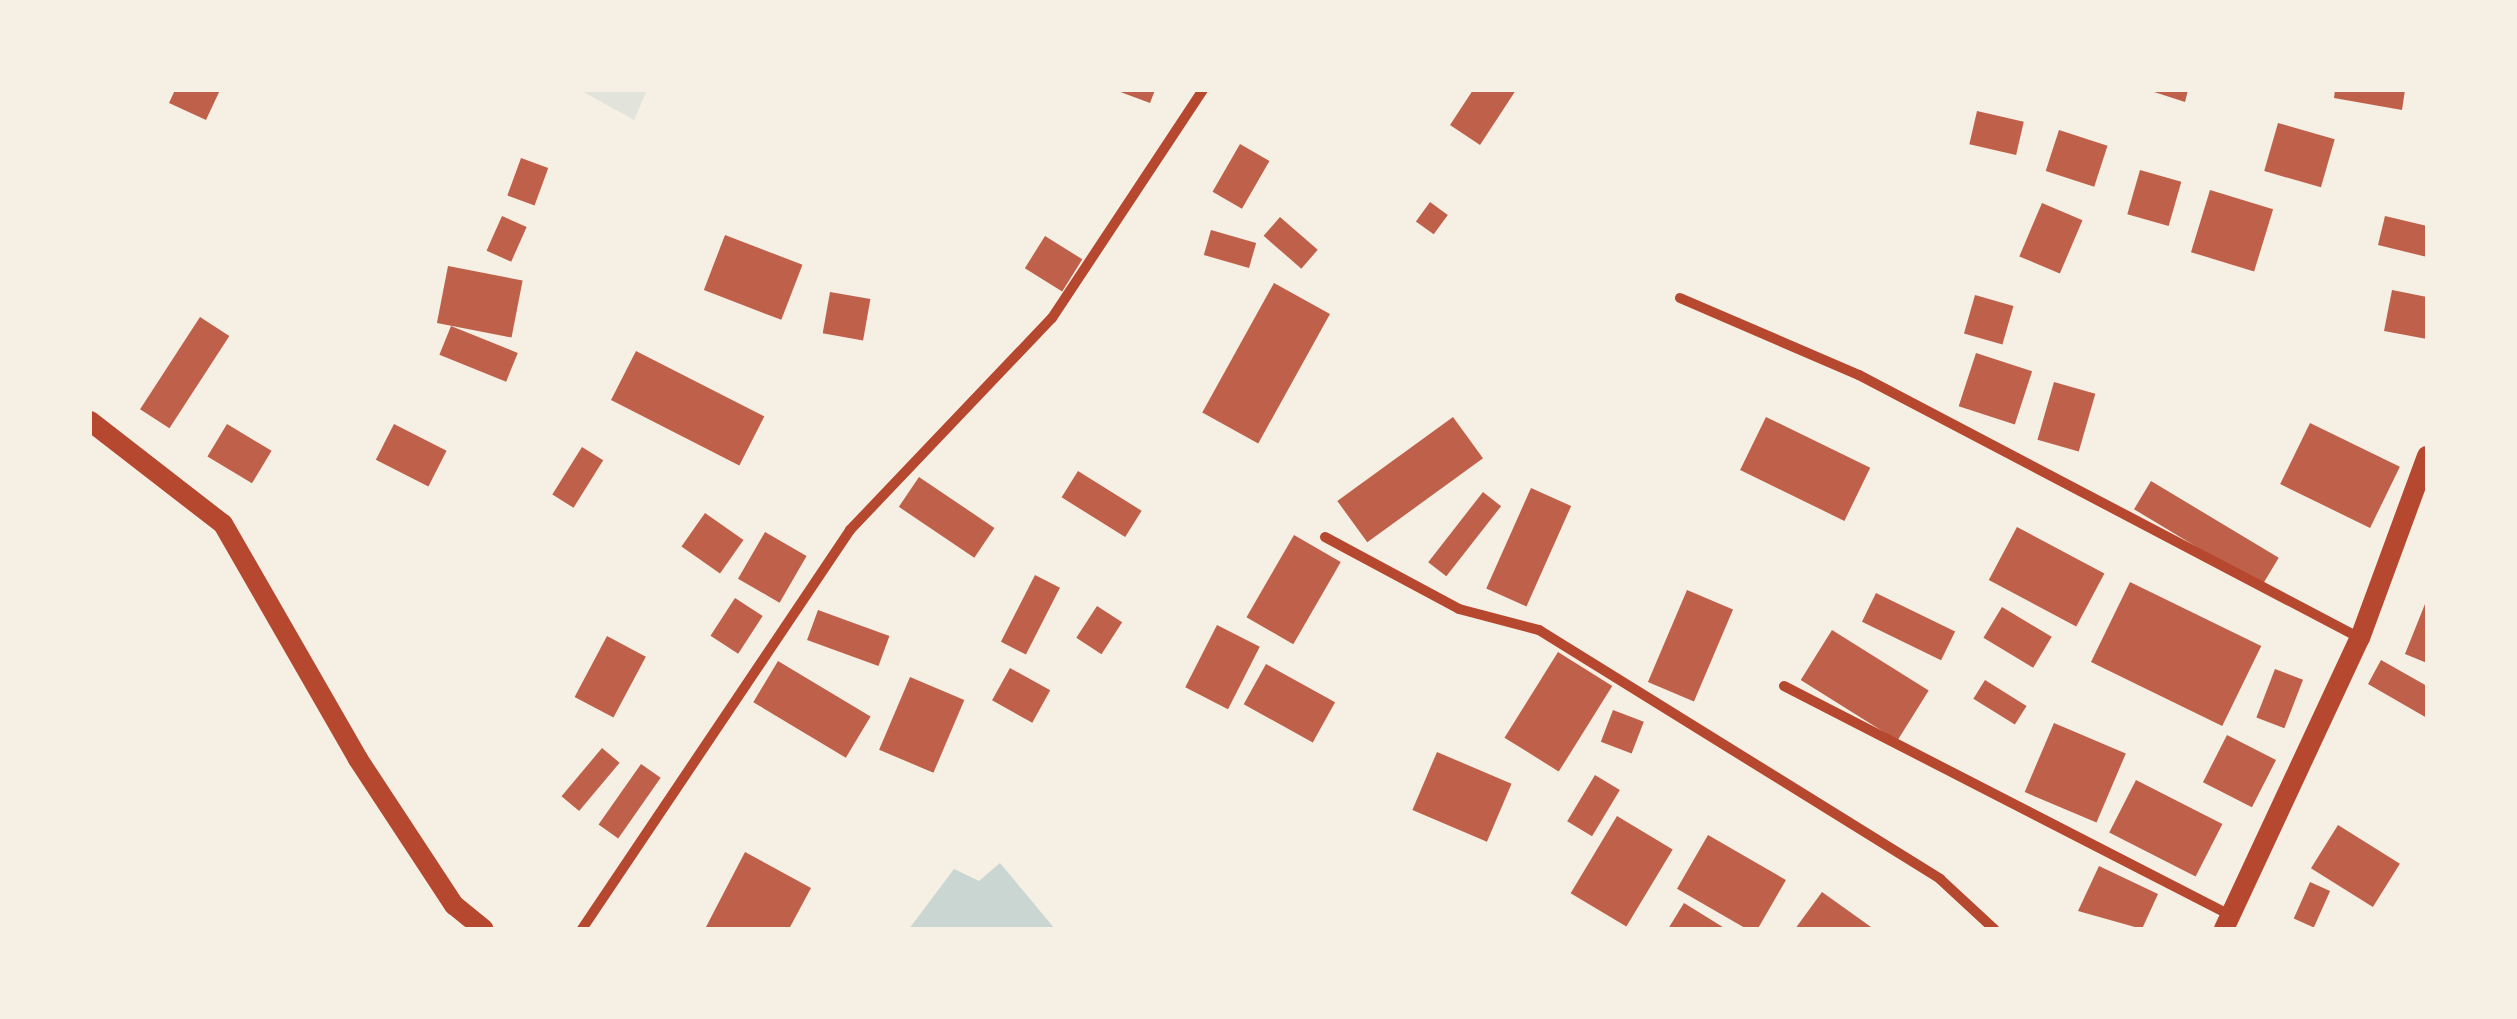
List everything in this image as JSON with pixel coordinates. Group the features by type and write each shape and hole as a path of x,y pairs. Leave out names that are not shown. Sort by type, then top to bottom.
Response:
{"main road":[{"path":"90,422 223,524 358,759 454,905 484,929"},
{"path":"2227,922 2360,638 2427,456"}],"street":[{"path":"582,929 850,530 1052,318 1203,90"},
{"path":"1680,298 1859,375 2360,638"},
{"path":"1325,537 1459,609 1539,630 1940,879 1994,929"},
{"path":"1784,686 2227,922"}],"shaded area":[{"path":"580,90 647,90 634,120"},
{"path":"1000,863 1055,929 909,929 954,869 979,881"}],"building":[{"path":"175,90 220,90 206,120 169,103"},
{"path":"1115,90 1155,90 1150,103"},
{"path":"1473,90 1516,90 1480,145 1450,125"},
{"path":"2148,90 2188,90 2185,102"},
{"path":"2335,90 2405,90 2402,110 2334,98"},
{"path":"1977,111 2024,122 2016,155 1969,144"},
{"path":"2278,123 2335,139 2321,187 2264,171"},
{"path":"2059,130 2108,146 2094,187 2046,171"},
{"path":"1240,144 1269,161 1242,209 1212,192"},
{"path":"521,158 548,168 535,206 507,196"},
{"path":"2140,170 2181,182 2169,226 2127,214"},
{"path":"2210,190 2273,209 2254,271 2191,252"},
{"path":"1430,202 1448,215 1434,234 1416,221"},
{"path":"2042,203 2083,220 2060,274 2019,256"},
{"path":"502,216 527,227 511,262 487,251"},
{"path":"2385,216 2427,226 2427,257 2378,245"},
{"path":"1280,217 1318,250 1301,269 1264,236"},
{"path":"1211,230 1256,243 1249,268 1204,255"},
{"path":"725,235 802,265 781,320 704,290"},
{"path":"1045,236 1082,259 1062,292 1025,268"},
{"path":"448,266 523,281 512,337 437,323"},
{"path":"1274,283 1330,314 1258,443 1202,412"},
{"path":"2392,290 2427,297 2427,339 2384,331"},
{"path":"830,292 870,299 863,340 823,333"},
{"path":"1975,295 2013,306 2002,344 1964,333"},
{"path":"200,317 229,336 169,428 140,409"},
{"path":"451,326 518,353 506,382 439,355"},
{"path":"636,351 764,416 739,465 611,400"},
{"path":"1976,353 2032,371 2015,424 1959,406"},
{"path":"2054,382 2095,394 2079,452 2037,440"},
{"path":"1453,417 1483,458 1367,542 1337,501"},
{"path":"1766,417 1870,468 1844,521 1740,470"},
{"path":"2310,423 2400,467 2370,528 2280,484"},
{"path":"227,424 272,451 252,483 207,457"},
{"path":"394,424 447,451 428,486 376,460"},
{"path":"582,447 603,460 574,508 552,494"},
{"path":"1078,471 1142,511 1125,537 1062,497"},
{"path":"919,477 994,528 974,558 899,507"},
{"path":"2151,481 2279,558 2262,586 2134,509"},
{"path":"1531,488 1571,506 1526,606 1486,588"},
{"path":"1483,492 1501,506 1446,576 1428,562"},
{"path":"705,513 744,540 720,574 681,547"},
{"path":"2017,527 2104,573 2076,626 1989,580"},
{"path":"765,532 807,556 780,603 738,579"},
{"path":"1294,535 1341,562 1293,644 1246,617"},
{"path":"1035,575 1060,588 1026,655 1001,642"},
{"path":"2130,582 2261,646 2222,726 2091,662"},
{"path":"1687,590 1733,610 1694,702 1648,682"},
{"path":"1876,593 1955,632 1941,660 1862,622"},
{"path":"735,598 763,616 738,654 710,636"},
{"path":"2427,599 2427,663 2405,654"},
{"path":"1097,606 1122,622 1101,654 1076,638"},
{"path":"2002,607 2052,637 2033,668 1983,638"},
{"path":"818,610 889,636 878,666 807,640"},
{"path":"1217,625 1260,647 1228,709 1185,687"},
{"path":"1832,630 1929,690 1897,740 1801,680"},
{"path":"607,636 646,657 613,718 575,697"},
{"path":"1558,652 1612,686 1559,772 1504,738"},
{"path":"2381,660 2427,686 2427,718 2368,684"},
{"path":"778,661 871,717 846,758 753,702"},
{"path":"1266,664 1335,702 1313,743 1244,704"},
{"path":"1010,668 1050,690 1032,723 992,700"},
{"path":"2275,669 2303,680 2284,728 2256,718"},
{"path":"910,677 964,700 933,773 879,750"},
{"path":"1985,680 2027,706 2015,725 1973,699"},
{"path":"1613,710 1644,722 1632,754 1601,742"},
{"path":"2054,723 2126,753 2096,823 2025,792"},
{"path":"2227,735 2276,760 2252,807 2203,782"},
{"path":"602,748 620,763 579,811 562,796"},
{"path":"1437,752 1512,784 1487,842 1412,810"},
{"path":"641,764 661,778 618,838 599,825"},
{"path":"1595,775 1620,790 1592,836 1567,821"},
{"path":"2136,780 2222,824 2196,877 2109,833"},
{"path":"1617,816 1673,849 1626,927 1571,893"},
{"path":"2338,825 2400,864 2373,907 2311,868"},
{"path":"1708,835 1786,880 1758,929 1747,929 1677,889"},
{"path":"745,852 811,888 789,929 706,927"},
{"path":"2099,866 2158,894 2142,929 2078,911"},
{"path":"2310,882 2330,891 2314,927 2294,919"},
{"path":"1822,892 1871,927 1870,929 1795,929"},
{"path":"1684,903 1726,929 1668,929"}]}
